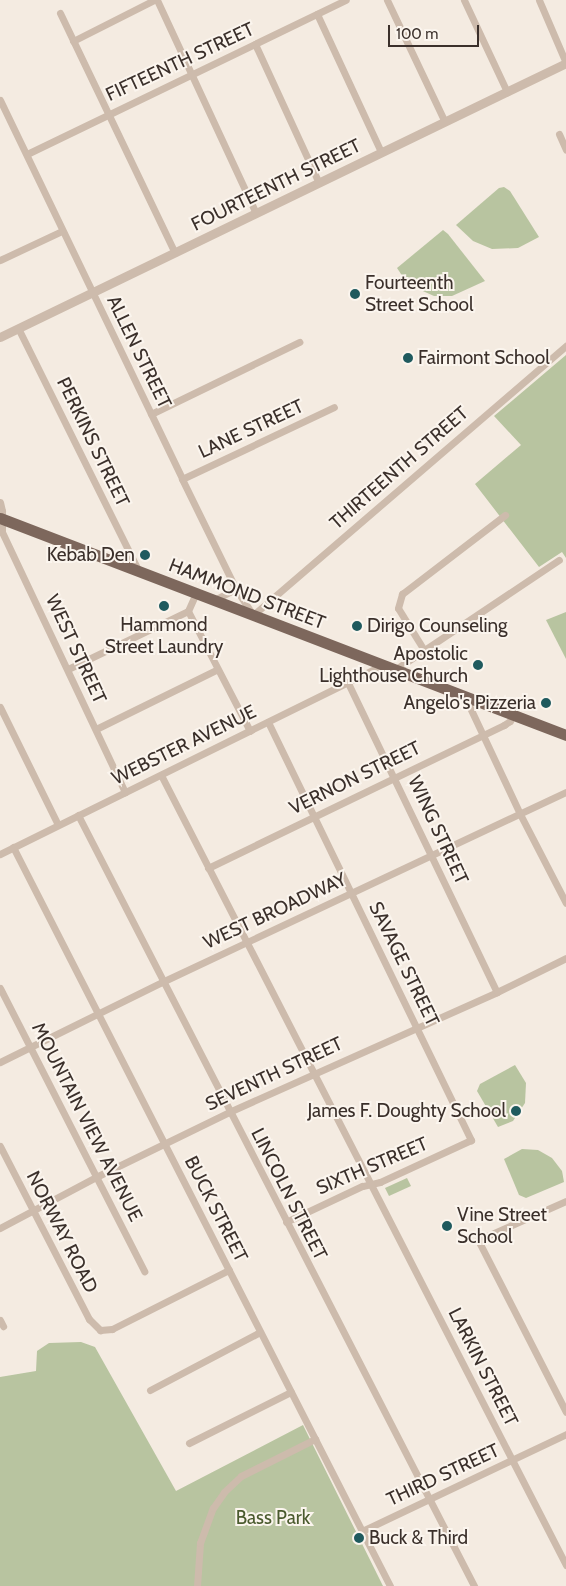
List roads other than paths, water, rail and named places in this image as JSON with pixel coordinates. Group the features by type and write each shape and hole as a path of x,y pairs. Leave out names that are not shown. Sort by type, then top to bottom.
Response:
{"main road":[{"name":"HAMMOND STREET","path":"1,518 566,735"}],"street":[{"path":"73,41 156,0 256,212"},
{"name":"FIFTEENTH STREET","path":"27,154 346,0"},
{"path":"387,0 445,122"},
{"path":"464,0 507,92"},
{"path":"542,1 566,63"},
{"path":"60,13 175,253"},
{"path":"317,14 381,152"},
{"path":"255,44 319,183"},
{"name":"FOURTEENTH STREET","path":"0,337 566,63"},
{"name":"ALLEN STREET","path":"0,100 236,589 253,615"},
{"path":"558,134 566,150"},
{"path":"0,260 62,231"},
{"name":"PERKINS STREET","path":"18,328 138,571"},
{"path":"151,414 299,342"},
{"name":"THIRTEENTH STREET","path":"253,615 566,346"},
{"name":"LANE STREET","path":"182,479 334,407"},
{"name":"WEST STREET","path":"0,502 2,532 125,792"},
{"path":"424,650 398,608 402,594 505,515"},
{"path":"396,669 559,560"},
{"path":"214,600 236,589"},
{"path":"68,669 188,611 196,593"},
{"path":"188,611 216,670 250,731"},
{"name":"WEBSTER AVENUE","path":"0,854 348,683 382,664"},
{"path":"96,729 216,670"},
{"name":"WING STREET","path":"348,683 497,992"},
{"path":"464,696 520,814 566,903"},
{"path":"0,707 58,825"},
{"name":"VERNON STREET","path":"208,868 510,721 513,714"},
{"name":"SAVAGE STREET","path":"268,722 471,1140"},
{"name":"LARKIN STREET","path":"161,775 566,1565"},
{"name":"WEST BROADWAY","path":"0,1062 162,982 566,792"},
{"name":"LINCOLN STREET","path":"78,815 162,982 474,1586"},
{"name":"BUCK STREET","path":"13,847 390,1586"},
{"name":"SEVENTH STREET","path":"0,1228 96,1177 229,1112 417,1026 497,992 566,958"},
{"name":"MOUNTAIN VIEW AVENUE","path":"0,988 144,1271"},
{"name":"SIXTH STREET","path":"286,1222 362,1186 371,1184 471,1140"},
{"name":"NORWAY ROAD","path":"0,1146 89,1319 100,1330 112,1329 229,1270"},
{"path":"566,1200 478,1240 566,1412"},
{"path":"150,1390 260,1332"},
{"path":"189,1443 291,1392"},
{"name":"THIRD STREET","path":"362,1531 566,1434"},
{"path":"197,1586 200,1543 213,1508 224,1492 241,1476 315,1438"}],"place":[{"name":"Fourteenth Street School","path":"355,294"},
{"name":"Fairmont School","path":"408,358"},
{"name":"Kebab Den","path":"145,555"},
{"name":"Hammond Street Laundry","path":"164,606"},
{"name":"Dirigo Counseling","path":"357,626"},
{"name":"Apostolic Lighthouse Church","path":"478,665"},
{"name":"Angelo's Pizzeria","path":"546,703"},
{"name":"James F. Doughty School","path":"516,1111"},
{"name":"Vine Street School","path":"447,1226"},
{"name":"Buck & Third","path":"359,1538"}],"park label":[{"name":"Bass Park","path":"273,1518"}]}
